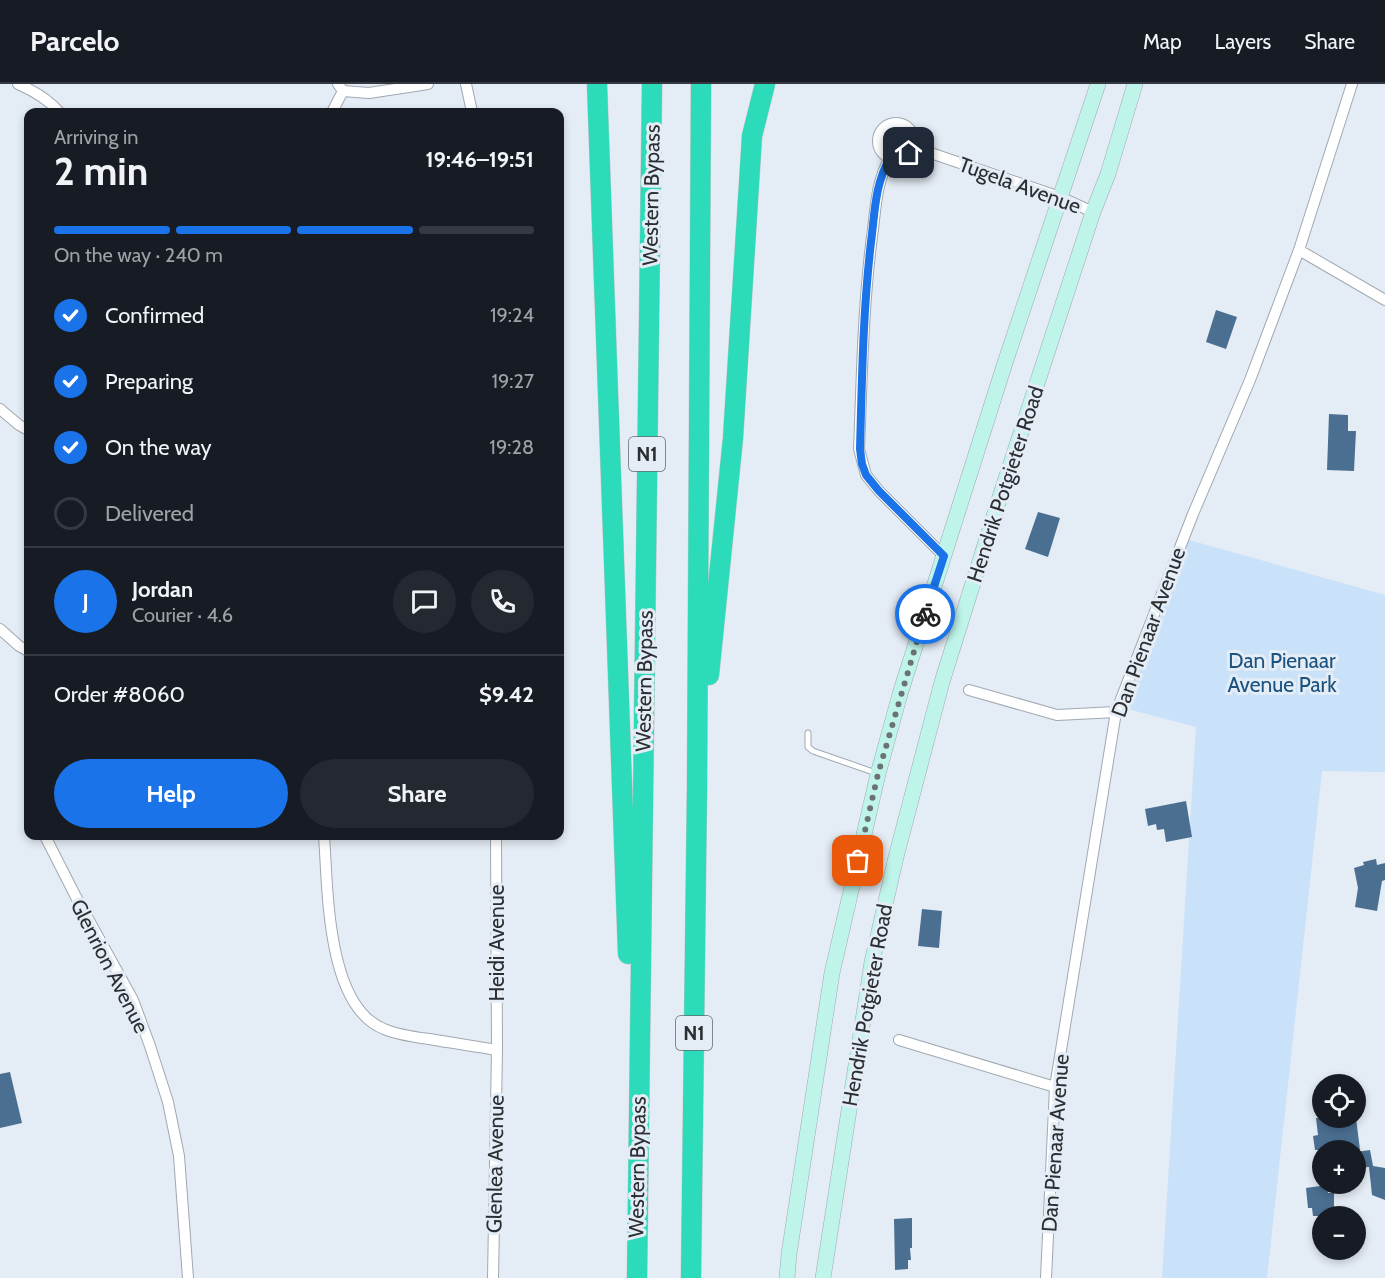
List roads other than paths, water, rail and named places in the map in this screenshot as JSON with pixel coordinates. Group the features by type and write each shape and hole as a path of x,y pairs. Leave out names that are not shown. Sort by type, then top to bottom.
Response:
{"highway":[{"path":"597,84 624,872 637,1167"},
{"name":"Western Bypass","path":"637,1278 652,84"},
{"name":"N1","path":"691,1278 697,787 701,84"},
{"path":"697,787 734,438 752,136 765,84"}],"main road":[{"name":"Hendrik Potgieter Road","path":"787,1278 832,973 878,774 900,694 944,556 1098,84"},
{"name":"Hendrik Potgieter Road","path":"823,1278 872,962 896,857 942,681 1093,212 1108,174 1135,84"}],"street":[{"path":"18,84 36,92 55,108"},
{"path":"333,108 340,87 369,93 428,84"},
{"path":"466,84 471,108"},
{"name":"Dan Pienaar Avenue","path":"1046,1278 1055,1087 1116,712 1193,514 1250,380 1299,250 1352,84"},
{"path":"894,124 907,128 911,133 913,147 904,158 890,158 883,155 878,142 879,135 887,125 894,124"},
{"name":"Tugela Avenue","path":"913,147 1060,197 1093,212"},
{"path":"890,158 884,168 877,191 868,261 860,449 862,464 866,475 879,491 944,556"},
{"path":"1299,250 1385,300"},
{"path":"0,409 24,427"},
{"path":"0,629 24,649"},
{"path":"969,690 1057,715 1116,712"},
{"name":"Glenrion Avenue","path":"47,840 133,1000 154,1058 168,1102 179,1156 189,1278"},
{"path":"324,840 332,936 339,967 352,999 368,1020 384,1030 408,1036 497,1050"},
{"name":"Heidi Avenue","path":"496,840 497,1050"},
{"path":"899,1040 1055,1087"},
{"name":"Glenlea Avenue","path":"493,1278 497,1050"}],"lane":[{"path":"808,733 808,747 813,750 878,774"}],"park label":[{"name":"Dan Pienaar Avenue Park","path":"1282,672"}]}
